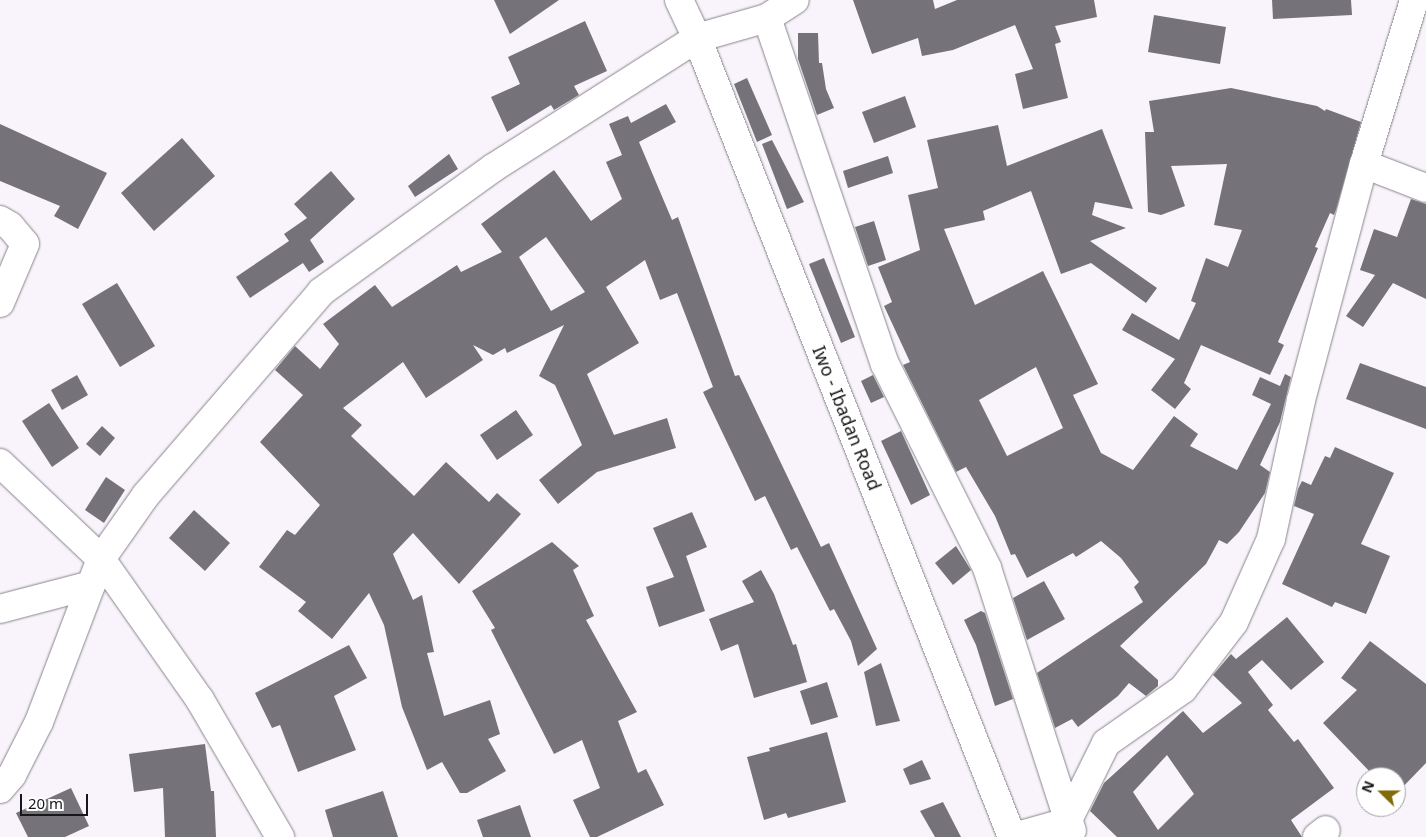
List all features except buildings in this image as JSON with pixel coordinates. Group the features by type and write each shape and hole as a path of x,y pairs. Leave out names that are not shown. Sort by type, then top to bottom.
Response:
{"street":[{"name":"Iwo - Ibadan Road","path":"679,0 698,38 1013,837"},
{"path":"0,789 12,775 39,722 101,559 146,495 321,292 492,168 698,38 767,18 795,0"},
{"path":"1071,829 1106,743 1183,689 1234,622 1271,539 1301,400 1364,164 1414,0"},
{"path":"767,18 885,364 987,568 1071,829"},
{"path":"1364,164 1426,188"},
{"path":"0,220 10,226 25,244 0,302"},
{"path":"0,463 101,559 200,700 280,837"},
{"path":"0,609 91,585"},
{"path":"1013,837 1071,829"}]}
